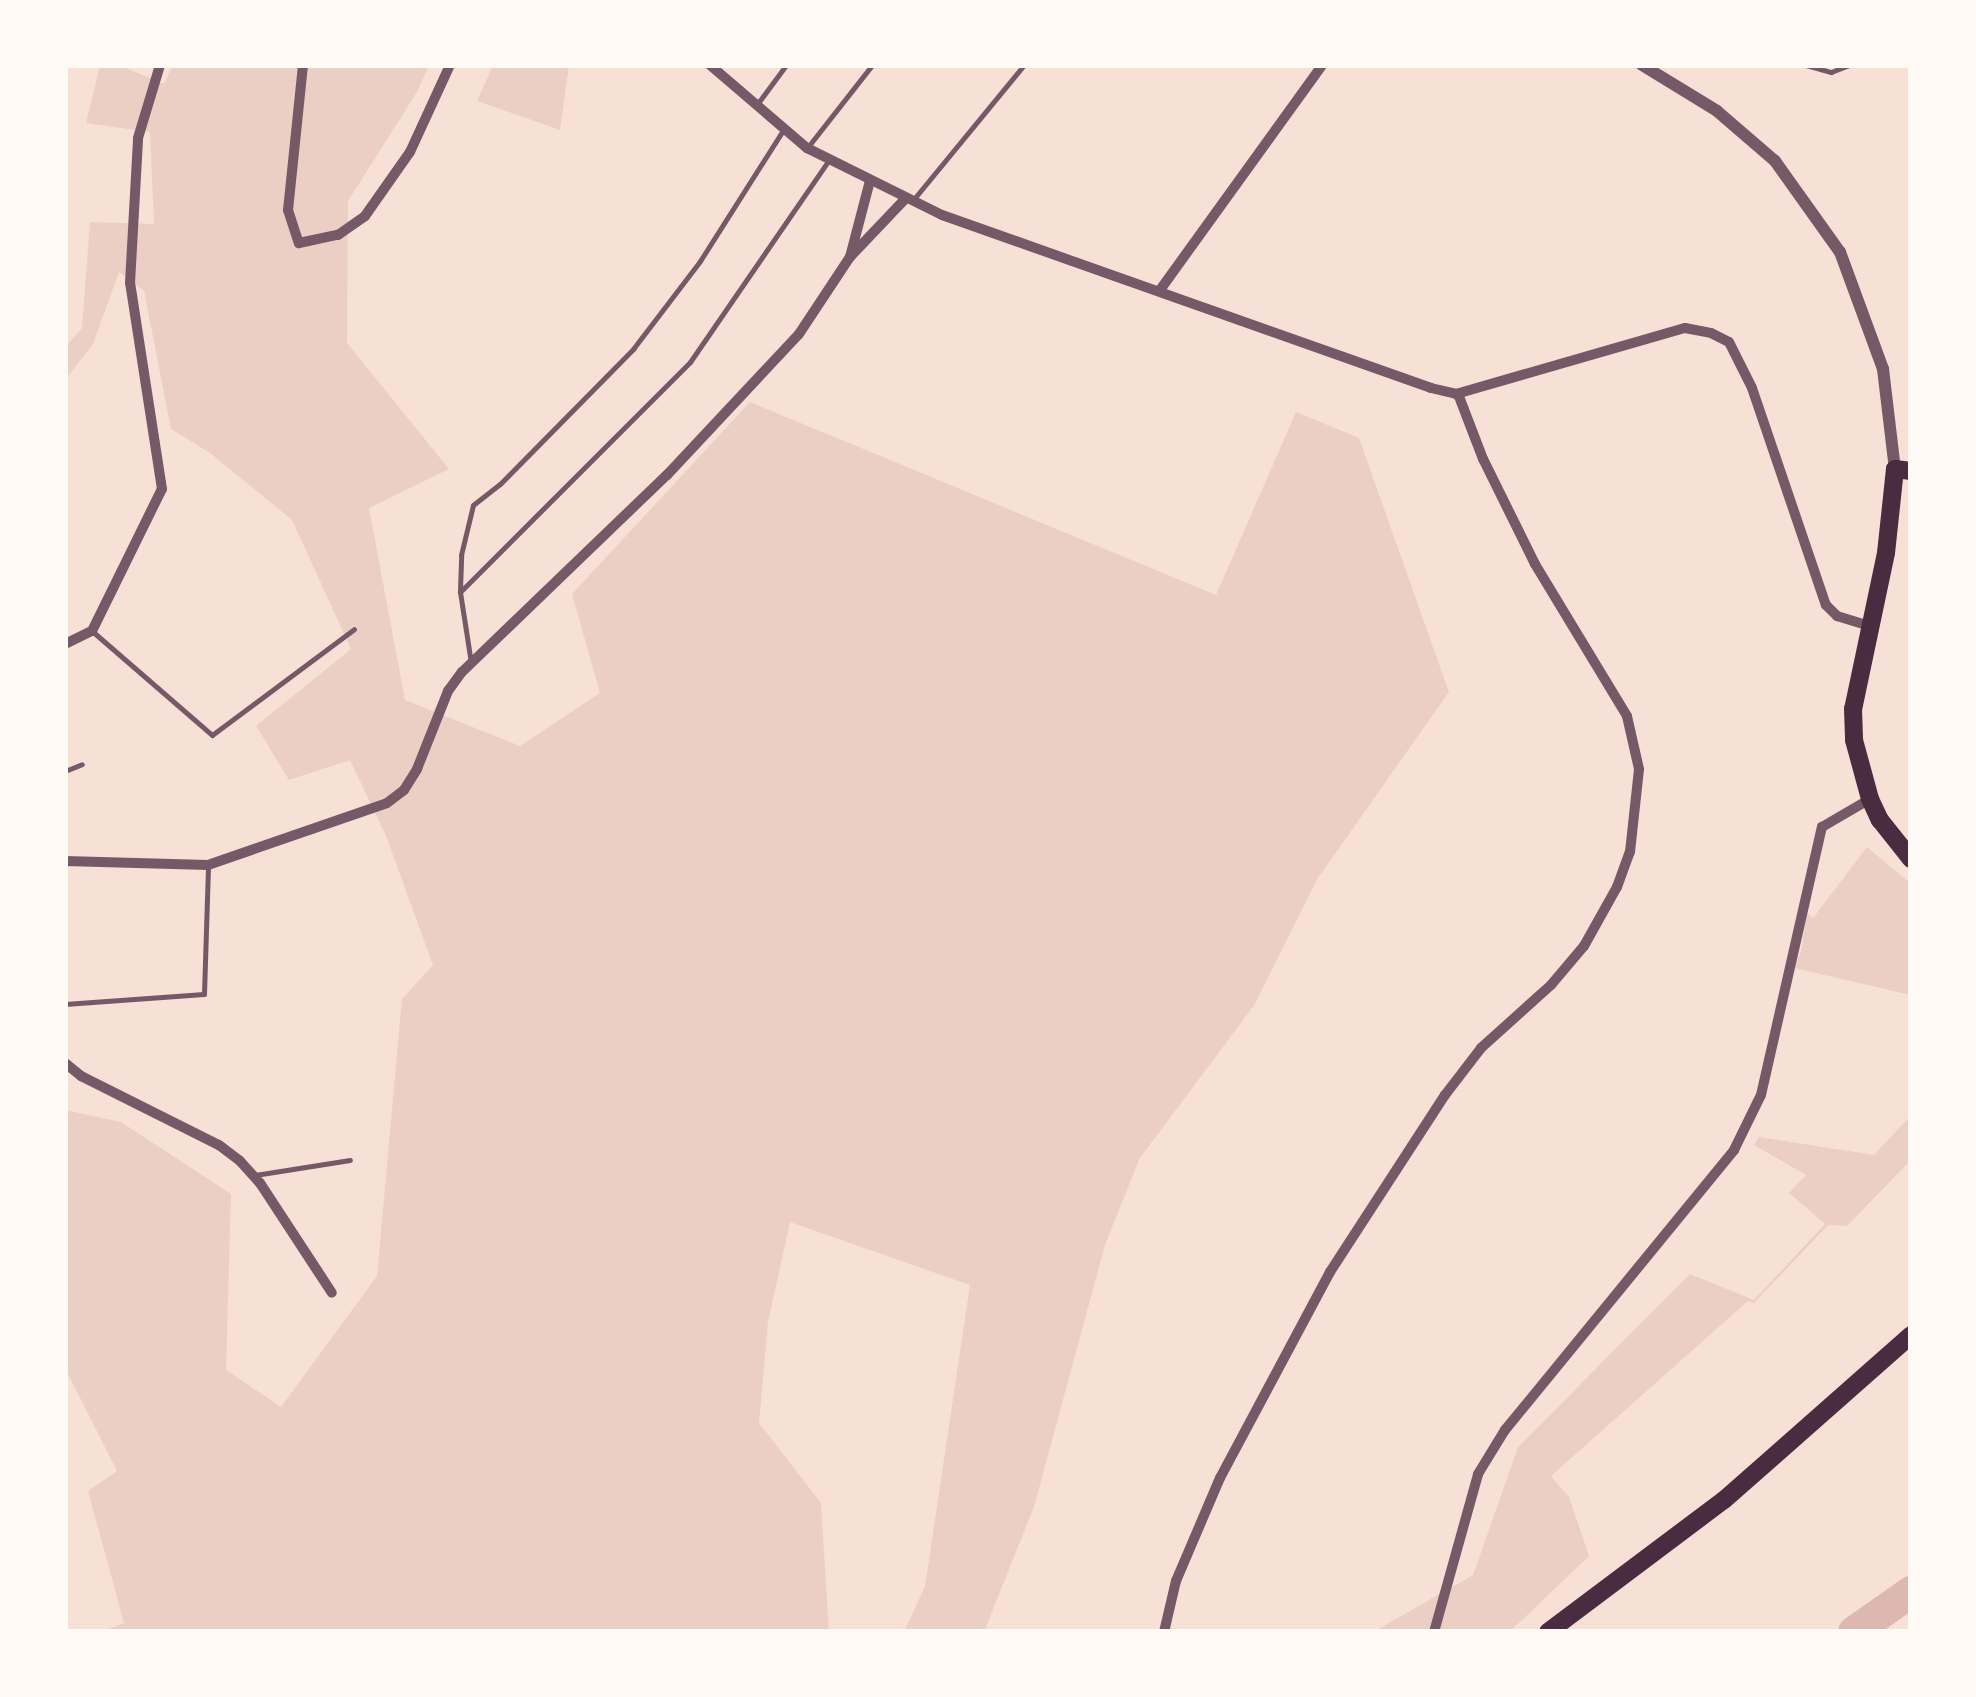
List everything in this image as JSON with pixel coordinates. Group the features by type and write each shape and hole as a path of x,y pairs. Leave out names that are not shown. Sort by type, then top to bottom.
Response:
{"main road":[{"path":"1903,470 1853,710 1854,740 1870,799 1887,830 1911,859"},
{"path":"1548,1632 1724,1500 1911,1335"}],"street":[{"path":"65,644 92,631 162,489 130,283 138,138 160,65"},
{"path":"303,65 288,210 299,243 338,235 364,216 410,152 450,65"},
{"path":"710,65 806,148 908,200 1102,275 1160,290 1227,318 1458,394 1685,328 1728,342 1752,388 1826,605 1837,616 1869,626"},
{"path":"1160,290 1322,65"},
{"path":"1642,65 1717,111 1752,140 1799,190 1832,240 1856,288 1883,369 1903,470"},
{"path":"850,257 870,181"},
{"path":"65,861 208,865 388,803 404,790 417,769 448,691 668,475 799,334 850,257 908,200"},
{"path":"1164,1632 1176,1581 1220,1478 1330,1272 1444,1095 1481,1048 1550,984 1584,946 1617,888 1630,852 1639,769 1627,716 1535,564 1483,459 1458,394"},
{"path":"1434,1632 1478,1474 1505,1430 1734,1150 1761,1095 1822,827 1870,799"},
{"path":"65,1063 81,1076 219,1145 254,1176 332,1293"}],"lane":[{"path":"755,107 786,65"},
{"path":"806,148 872,65"},
{"path":"908,200 1024,65"},
{"path":"1806,65 1831,72 1849,65"},
{"path":"472,664 464,644 460,592 461,555 473,505 500,484 633,349 700,262 784,130"},
{"path":"460,592 690,362 829,160"},
{"path":"92,631 212,734 354,629"},
{"path":"65,770 82,764"},
{"path":"65,1004 204,994 208,865"},
{"path":"254,1176 350,1160"}],"shaded area":[{"path":"100,65 119,65 164,84 173,65 429,65 417,92 348,201 347,343 449,469 369,508 405,700 520,746 600,693 572,594 750,402 1216,595 1296,412 1359,438 1449,692 1318,878 1255,1004 1140,1158 1105,1245 1034,1507 984,1632 904,1632 925,1586 970,1285 790,1222 768,1322 759,1423 821,1503 829,1632 101,1632 124,1623 88,1491 117,1471 65,1368 65,1110 121,1122 231,1194 226,1370 281,1407 377,1276 402,999 433,965 386,836 350,760 289,780 256,726 351,649 292,520 210,453 171,429 144,291 119,272 93,344 65,380 65,347 82,328 90,222 154,224 150,132 86,123"},
{"path":"493,65 569,65 560,130 477,101"},
{"path":"1867,847 1911,884 1911,995 1794,968 1801,952 1807,913 1813,918"},
{"path":"1911,1115 1911,1160 1847,1226 1828,1225 1754,1303 1748,1301 1551,1476 1569,1497 1589,1556 1508,1632 1373,1632 1473,1575 1518,1447 1690,1274 1754,1300 1825,1224 1789,1193 1806,1175 1754,1145 1759,1137 1874,1155"}],"waterway":[{"path":"1854,1632 1911,1592"}]}
